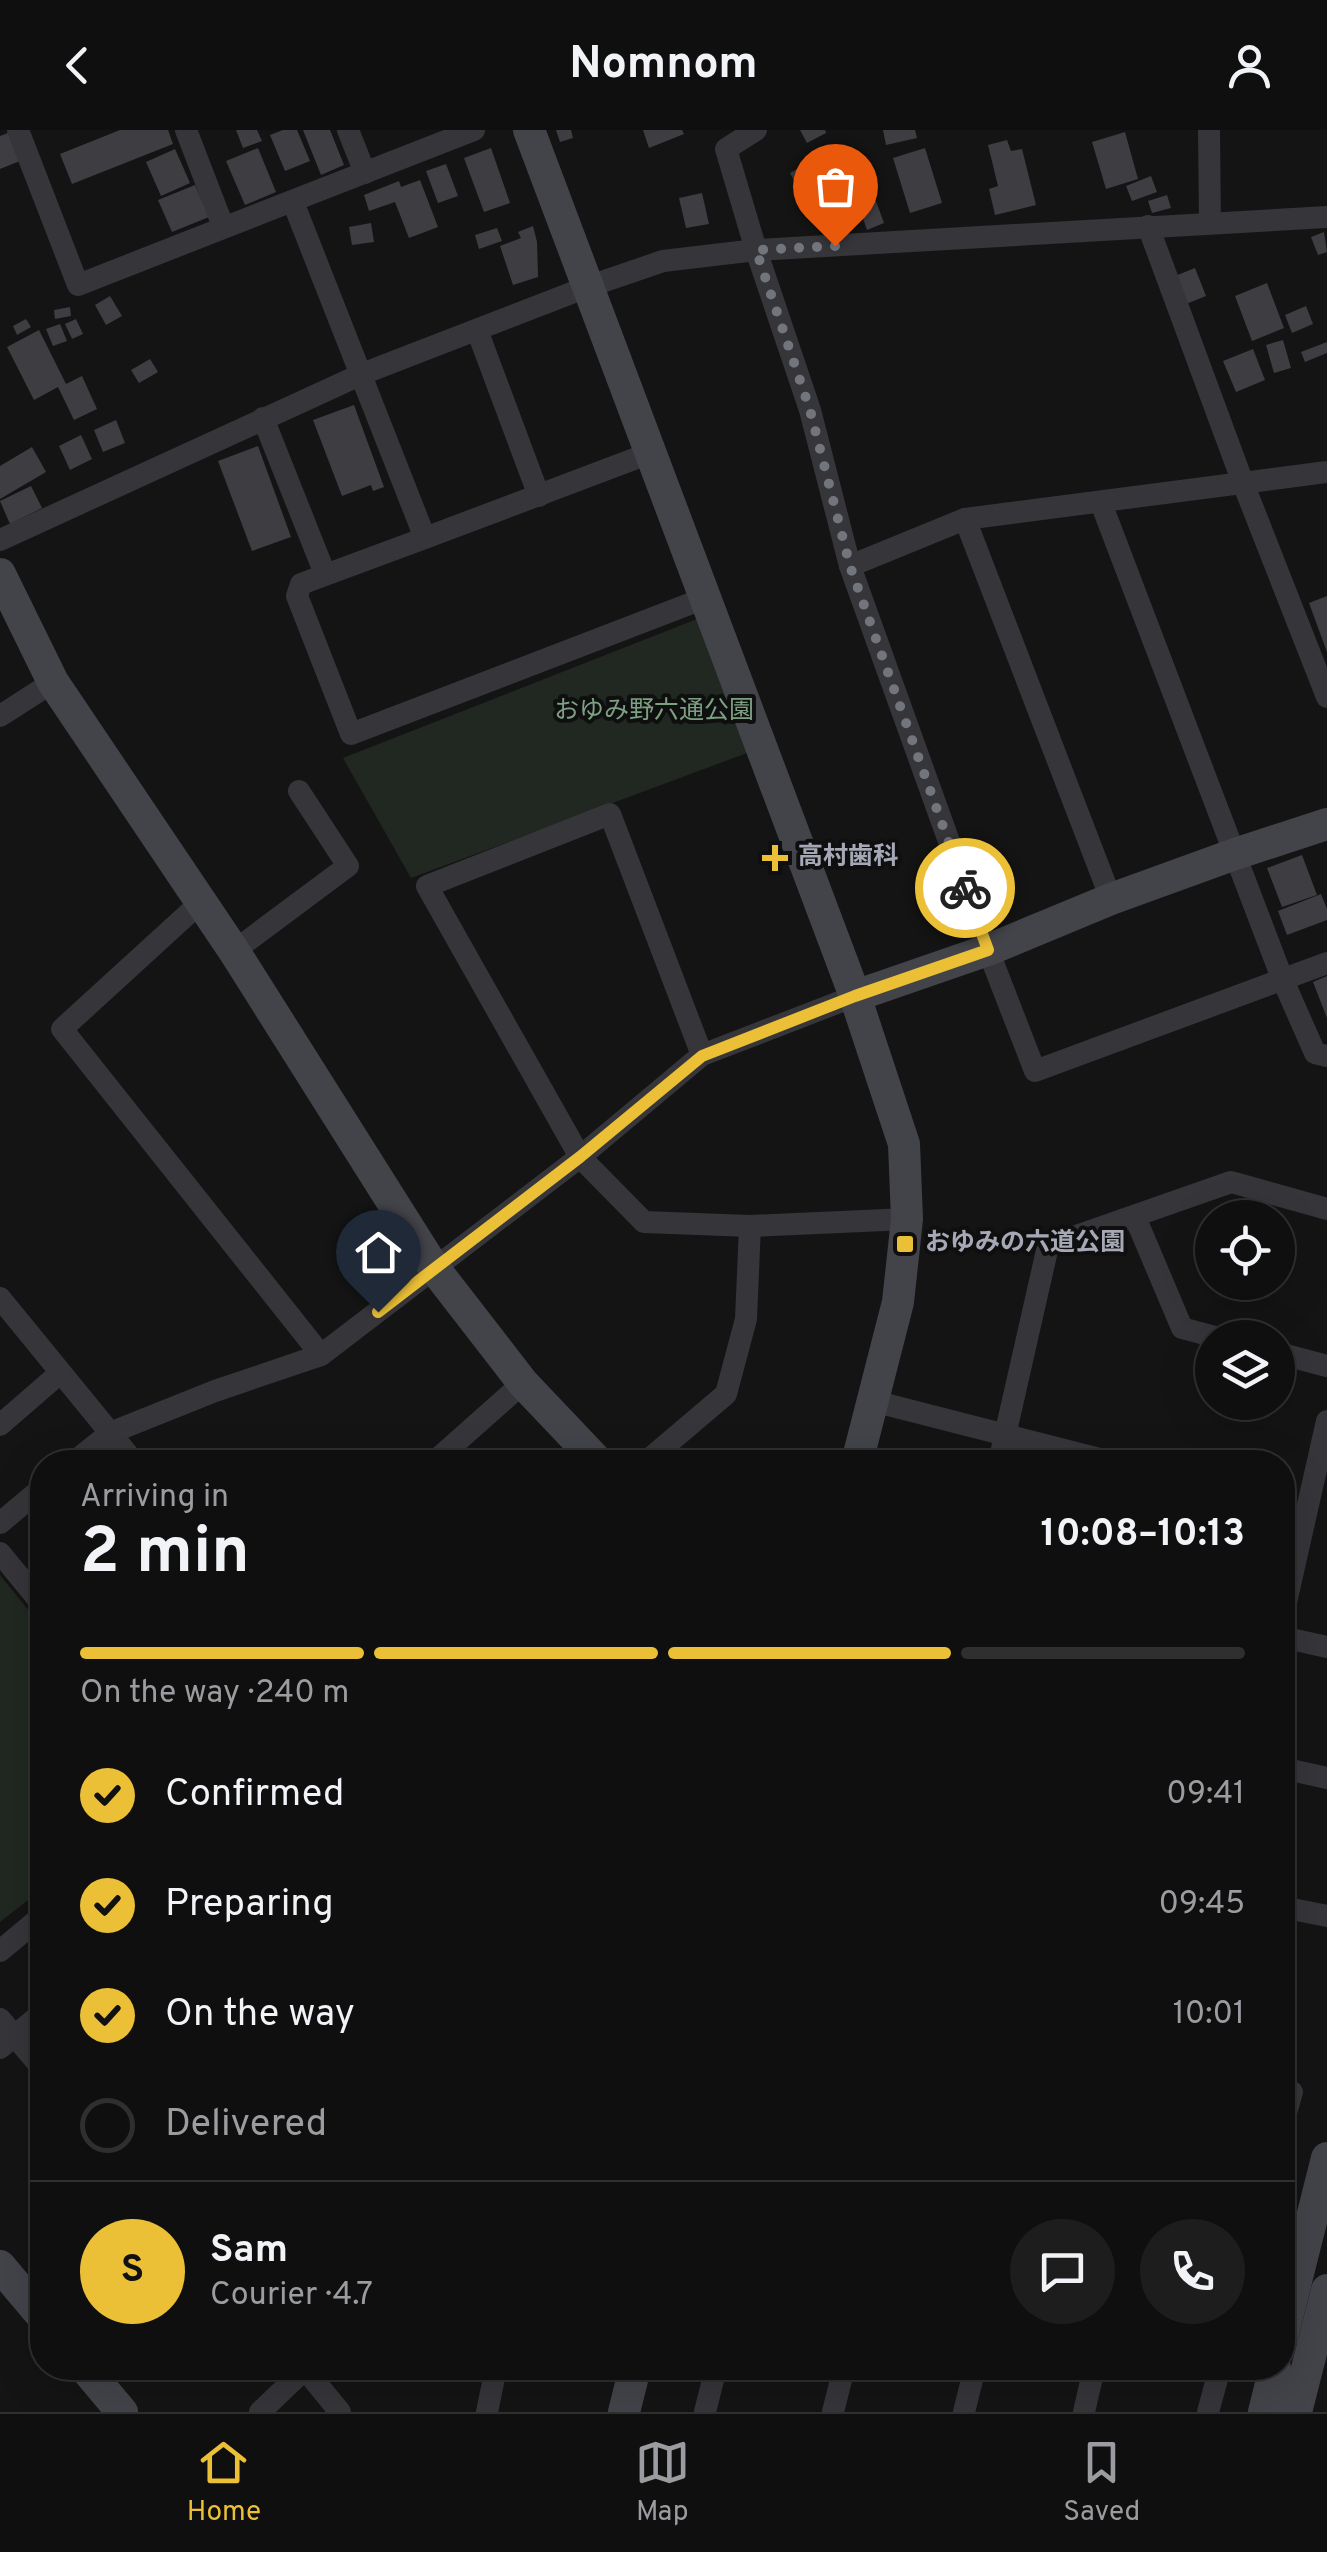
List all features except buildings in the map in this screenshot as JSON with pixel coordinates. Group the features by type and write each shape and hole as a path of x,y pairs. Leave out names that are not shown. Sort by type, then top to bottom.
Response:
{"street":[{"path":"18,130 78,285 474,130"},
{"path":"186,130 223,226"},
{"path":"348,130 365,173"},
{"path":"529,130 855,996 904,1144 907,1220 898,1302 861,1450"},
{"path":"756,130 726,149 810,410 850,566 1035,1072 1327,963"},
{"path":"1208,130 1210,223"},
{"path":"293,202 425,538"},
{"path":"0,540 362,374 586,286 663,261 756,250 1327,217"},
{"path":"1148,226 1327,697"},
{"path":"477,330 539,496"},
{"path":"264,418 325,574"},
{"path":"650,453 325,574 301,584 297,596 351,734 705,598"},
{"path":"850,566 964,519 1327,472"},
{"path":"1101,503 1282,978 1316,1053 1327,1056"},
{"path":"964,519 1111,899"},
{"path":"0,574 53,682 234,951 434,1268 523,1382 587,1450"},
{"path":"0,716 53,682"},
{"path":"234,951 348,866 298,792"},
{"path":"702,1056 610,814 427,886 580,1157 644,1222 750,1226 907,1220"},
{"path":"89,1450 110,1433 215,1390 321,1356 580,1157 702,1056 855,996 988,950 1111,899 1327,824"},
{"path":"201,902 62,1029 321,1356"},
{"path":"1002,1450 1048,1246 1232,1182 1327,1209"},
{"path":"1136,1216 1182,1328 1195,1332"},
{"path":"660,1450 726,1394 746,1319 750,1226"},
{"path":"0,1298 124,1450"},
{"path":"1295,1358 1327,1366"},
{"path":"0,1425 60,1373"},
{"path":"447,1450 523,1382"},
{"path":"873,1401 1064,1450"},
{"path":"1295,1507 1327,1422"},
{"path":"0,1523 30,1498"},
{"path":"0,1553 30,1589"},
{"path":"1295,1640 1327,1647"},
{"path":"1295,1771 1327,1778"},
{"path":"1295,1909 1327,1916"},
{"path":"0,1951 30,1926"},
{"path":"30,2020 5,2034 30,2057"},
{"path":"1295,2285 1327,2158"},
{"path":"0,2266 30,2302"},
{"path":"1296,2412 1327,2290"},
{"path":"95,2380 122,2412"},
{"path":"260,2412 293,2380"},
{"path":"315,2380 340,2412"},
{"path":"487,2412 494,2380"},
{"path":"624,2412 632,2380"},
{"path":"704,2412 713,2380"},
{"path":"832,2412 841,2380"},
{"path":"964,2412 972,2380"},
{"path":"1084,2412 1091,2380"},
{"path":"1208,2412 1217,2380"},
{"path":"1264,2412 1272,2380"}],"green space":[{"name":"おゆみ野六通公園","path":"697,619 747,753 411,878 343,758"},
{"path":"0,1575 30,1612 30,1898 0,1922"}],"way so far":[{"path":"835,246 756,250 810,410 850,566 965,888"}],"place":[{"name":"高村歯科","path":"775,858"},
{"name":"おゆみの六道公園","path":"905,1244"}],"route":[{"path":"378,1312 580,1157 702,1056 855,996 988,950 965,888"}]}
